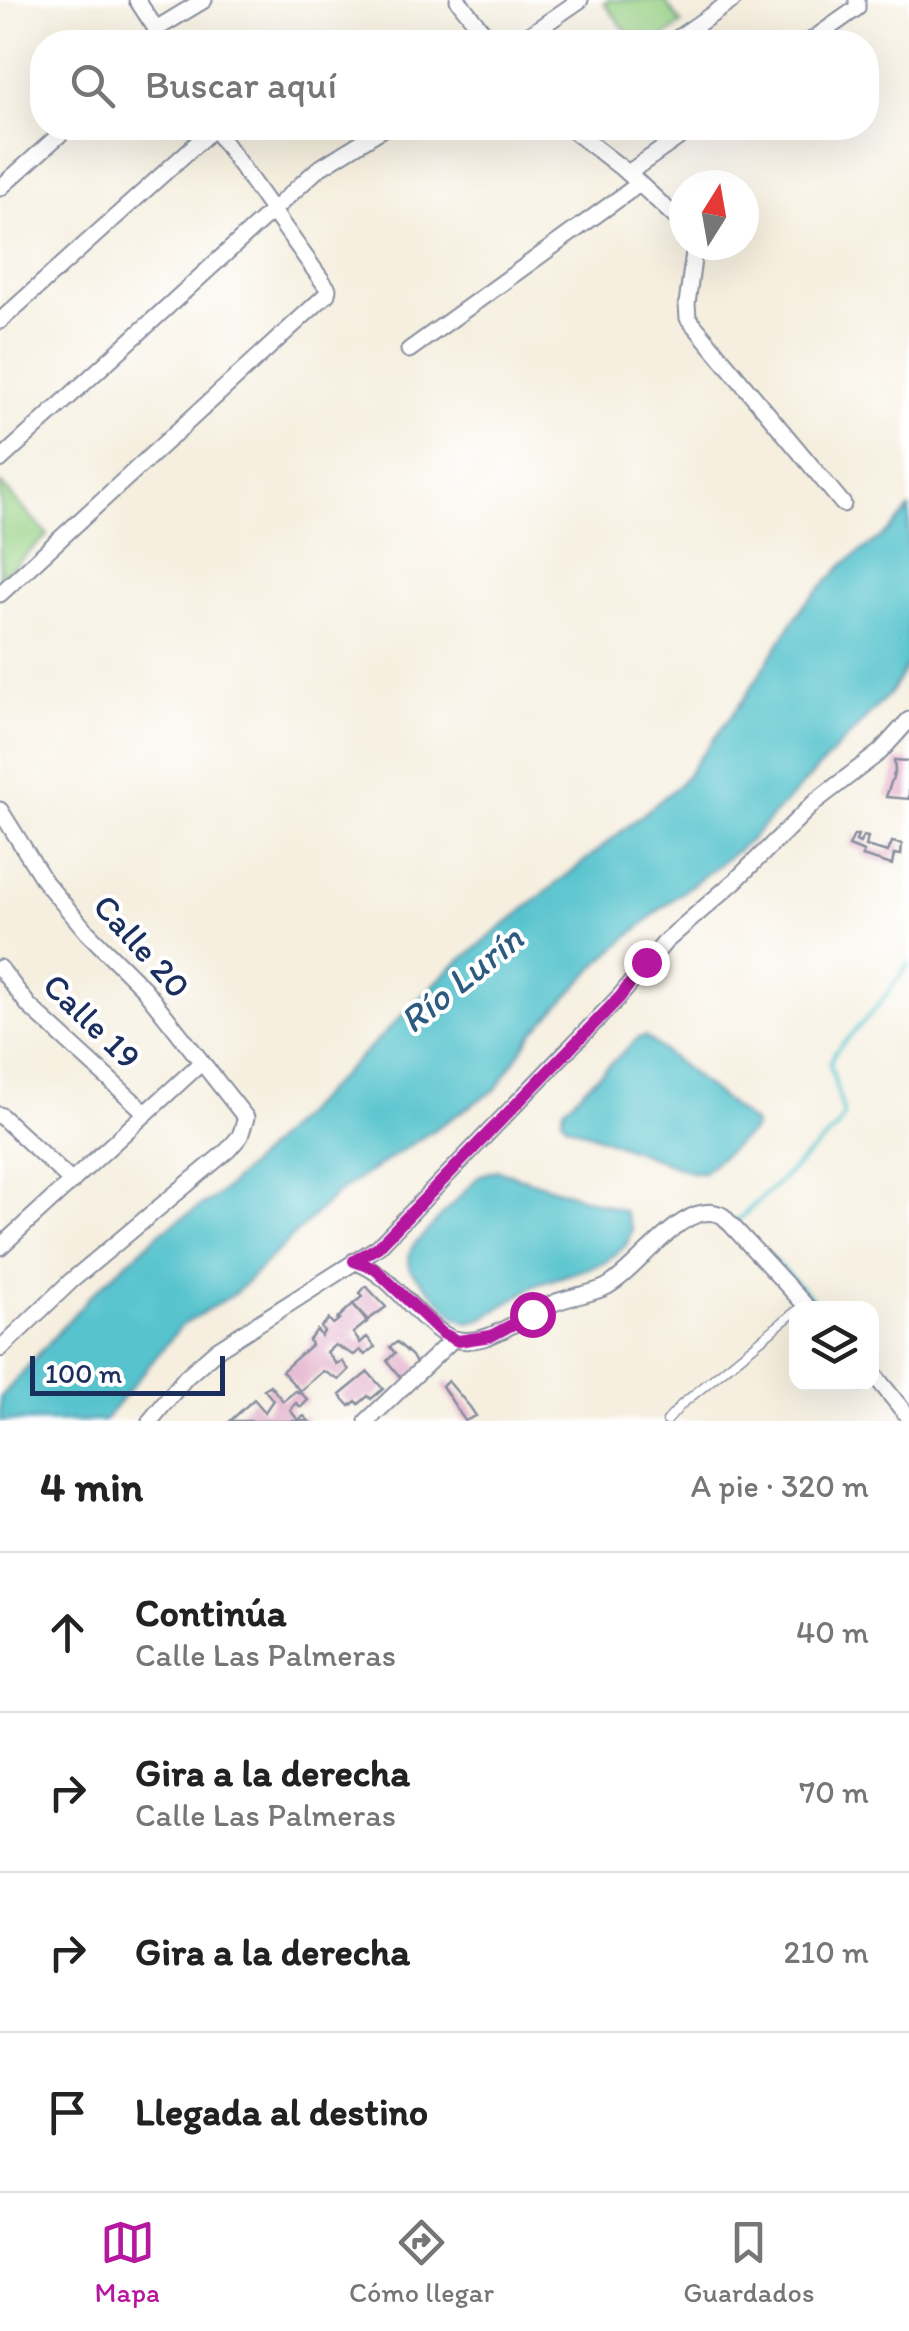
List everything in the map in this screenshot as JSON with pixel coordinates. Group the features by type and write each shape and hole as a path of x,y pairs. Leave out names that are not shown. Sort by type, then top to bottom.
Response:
{"street":[{"path":"137,0 152,30"},
{"path":"163,30 204,0"},
{"path":"458,0 482,30"},
{"path":"536,30 580,0"},
{"path":"689,30 732,0"},
{"path":"827,30 858,8 857,0"},
{"path":"0,188 54,140"},
{"path":"0,321 201,140"},
{"path":"0,594 327,294 328,289 275,210 223,140"},
{"path":"0,460 327,162 364,140"},
{"path":"585,140 669,211"},
{"path":"410,350 678,140"},
{"path":"693,260 687,304 693,326 843,504"},
{"path":"150,1421 186,1377 218,1349 378,1247 620,997 666,940 736,881 816,801 880,752 909,720"},
{"name":"Calle 20","path":"0,810 45,882 87,932 144,989 246,1118 240,1136 228,1150 71,1282 0,1349"},
{"name":"Calle 19","path":"0,968 30,1006 146,1113"},
{"path":"0,1247 202,1062"},
{"path":"0,1115 72,1182"},
{"path":"354,1261 374,1268 442,1333 458,1341 491,1336 556,1302 610,1286 682,1222 700,1211 712,1210 723,1216 796,1301"},
{"path":"367,1421 453,1339"},
{"path":"879,1381 909,1418"}],"lane":[{"path":"667,1421 789,1319"}],"green space":[{"path":"664,0 682,24 674,30 625,30 604,3"},
{"path":"0,483 48,535 0,578"}],"water":[{"name":"Río Lurín","path":"909,509 909,663 891,692 749,841 601,961 533,1033 496,1089 337,1193 234,1294 181,1326 104,1421 0,1421 0,1398 89,1297 162,1231 221,1193 450,969 678,786 744,699 802,607 844,564 890,530"},
{"path":"645,1036 755,1125 703,1172 691,1172 567,1125 562,1119 564,1108 638,1038"},
{"path":"497,1170 624,1211 632,1230 626,1245 605,1263 536,1285 480,1320 467,1322 456,1317 410,1269 409,1254 480,1175"}],"building":[{"path":"894,760 909,761 909,799 886,797 895,771"},
{"path":"854,835 858,835 856,841 860,843 863,836 868,837 866,846 888,852 892,842 902,844 901,855 894,854 892,865 862,856 864,852 849,846"},
{"path":"366,1286 386,1307 368,1320 353,1304 363,1296 360,1293"},
{"path":"353,1304 367,1322 353,1333 360,1343 367,1337 375,1347 365,1355 360,1350 354,1355 335,1345 327,1352 336,1364 342,1361 349,1370 339,1380 323,1371 300,1391 282,1371 311,1345 309,1340 317,1330 321,1336 321,1327 329,1319 333,1324"},
{"path":"397,1342 419,1369 405,1383 387,1361 395,1353 390,1347"},
{"path":"368,1372 383,1389 371,1399 368,1396 350,1406 340,1395"},
{"path":"448,1381 476,1416 465,1421 442,1386"},
{"path":"270,1385 283,1401 295,1391 301,1393 308,1400 301,1407 296,1403 290,1410 298,1420 304,1416 309,1421 230,1421 254,1399 265,1412 273,1400 264,1389"}],"waterway":[{"path":"737,1221 837,1128 844,1115 830,1064 835,1052 877,1007 909,964"},
{"path":"764,1250 814,1301"}],"route":[{"path":"532,1314 491,1336 458,1341 442,1333 374,1268 354,1261 378,1247 620,997 646,962"}]}
